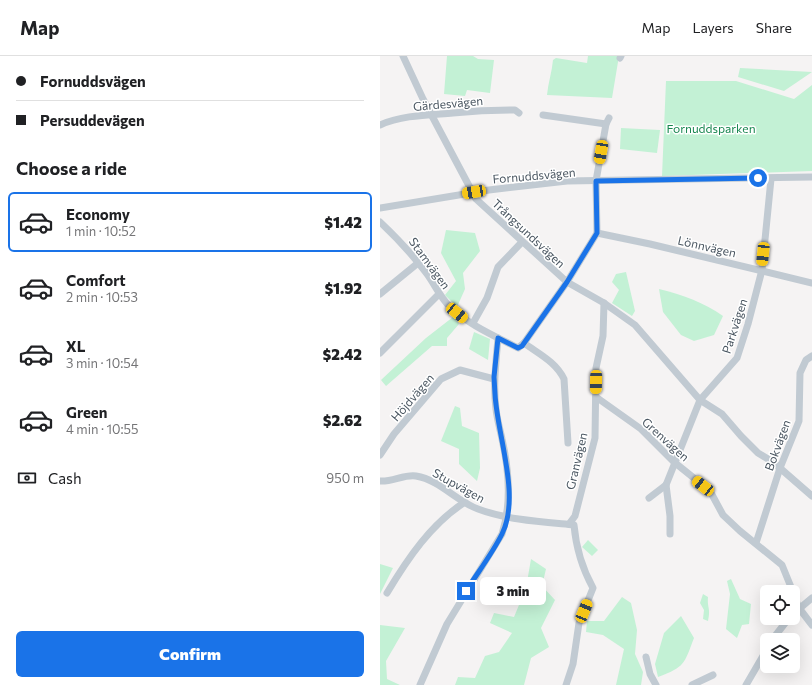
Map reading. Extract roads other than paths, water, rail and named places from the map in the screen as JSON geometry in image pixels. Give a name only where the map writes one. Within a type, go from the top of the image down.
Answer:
[{"type":"street","name":"Trångsundsvägen","points":[[403,56],[430,114],[476,198],[567,282],[604,303],[635,325],[700,400],[722,414],[758,453],[780,468],[812,496]]},
{"type":"street","name":"Gärdesvägen","points":[[380,125],[390,120],[430,114],[482,110],[515,110],[519,113]]},
{"type":"street","points":[[543,115],[608,121],[596,181],[597,233],[567,282],[524,343],[552,363],[560,371],[564,379],[568,443]]},
{"type":"street","name":"Fornuddsvägen","points":[[380,208],[474,192],[567,181],[812,177]]},
{"type":"street","name":"Parkvägen","points":[[670,534],[670,516],[666,485],[674,462],[700,400],[737,358],[748,324],[762,270],[771,178]]},
{"type":"street","name":"Stamvägen","points":[[380,222],[405,245],[428,275],[439,294],[450,307],[473,323],[518,348],[524,343]]},
{"type":"street","name":"Lönnvägen","points":[[597,233],[762,270],[812,283]]},
{"type":"street","points":[[473,323],[487,298],[498,267],[522,242]]},
{"type":"street","points":[[380,294],[418,263]]},
{"type":"street","points":[[380,353],[439,294]]},
{"type":"street","name":"Granvägen","points":[[571,525],[575,516],[594,438],[596,368],[603,336],[604,303]]},
{"type":"street","points":[[420,685],[447,624],[502,534],[508,517],[509,496],[503,441],[496,410],[494,379],[498,338]]},
{"type":"street","name":"Bokvägen","points":[[756,543],[780,468],[799,421],[800,373],[806,360],[812,356]]},
{"type":"street","name":"Höjdvägen","points":[[380,455],[394,434],[441,379],[460,370],[494,379]]},
{"type":"street","name":"Grenvägen","points":[[596,397],[640,429],[674,462],[710,491],[724,515],[782,565],[790,585]]},
{"type":"street","name":"Stupvägen","points":[[380,481],[387,482],[415,476],[430,480],[477,509],[508,517],[571,525]]},
{"type":"street","points":[[649,498],[666,485]]},
{"type":"street","points":[[387,593],[401,570],[431,530],[465,502]]},
{"type":"street","points":[[566,685],[574,664],[579,622],[593,588],[584,572],[571,525]]},
{"type":"street","points":[[800,607],[812,598]]},
{"type":"street","name":"Grenvägen","points":[[800,609],[812,625]]},
{"type":"street","points":[[777,633],[784,625]]},
{"type":"street","points":[[646,657],[650,674],[656,685]]},
{"type":"street","points":[[746,685],[760,660]]},
{"type":"street","points":[[692,685],[713,675]]},
{"type":"park label","name":"Fornuddsparken","points":[[711,128]]}]
